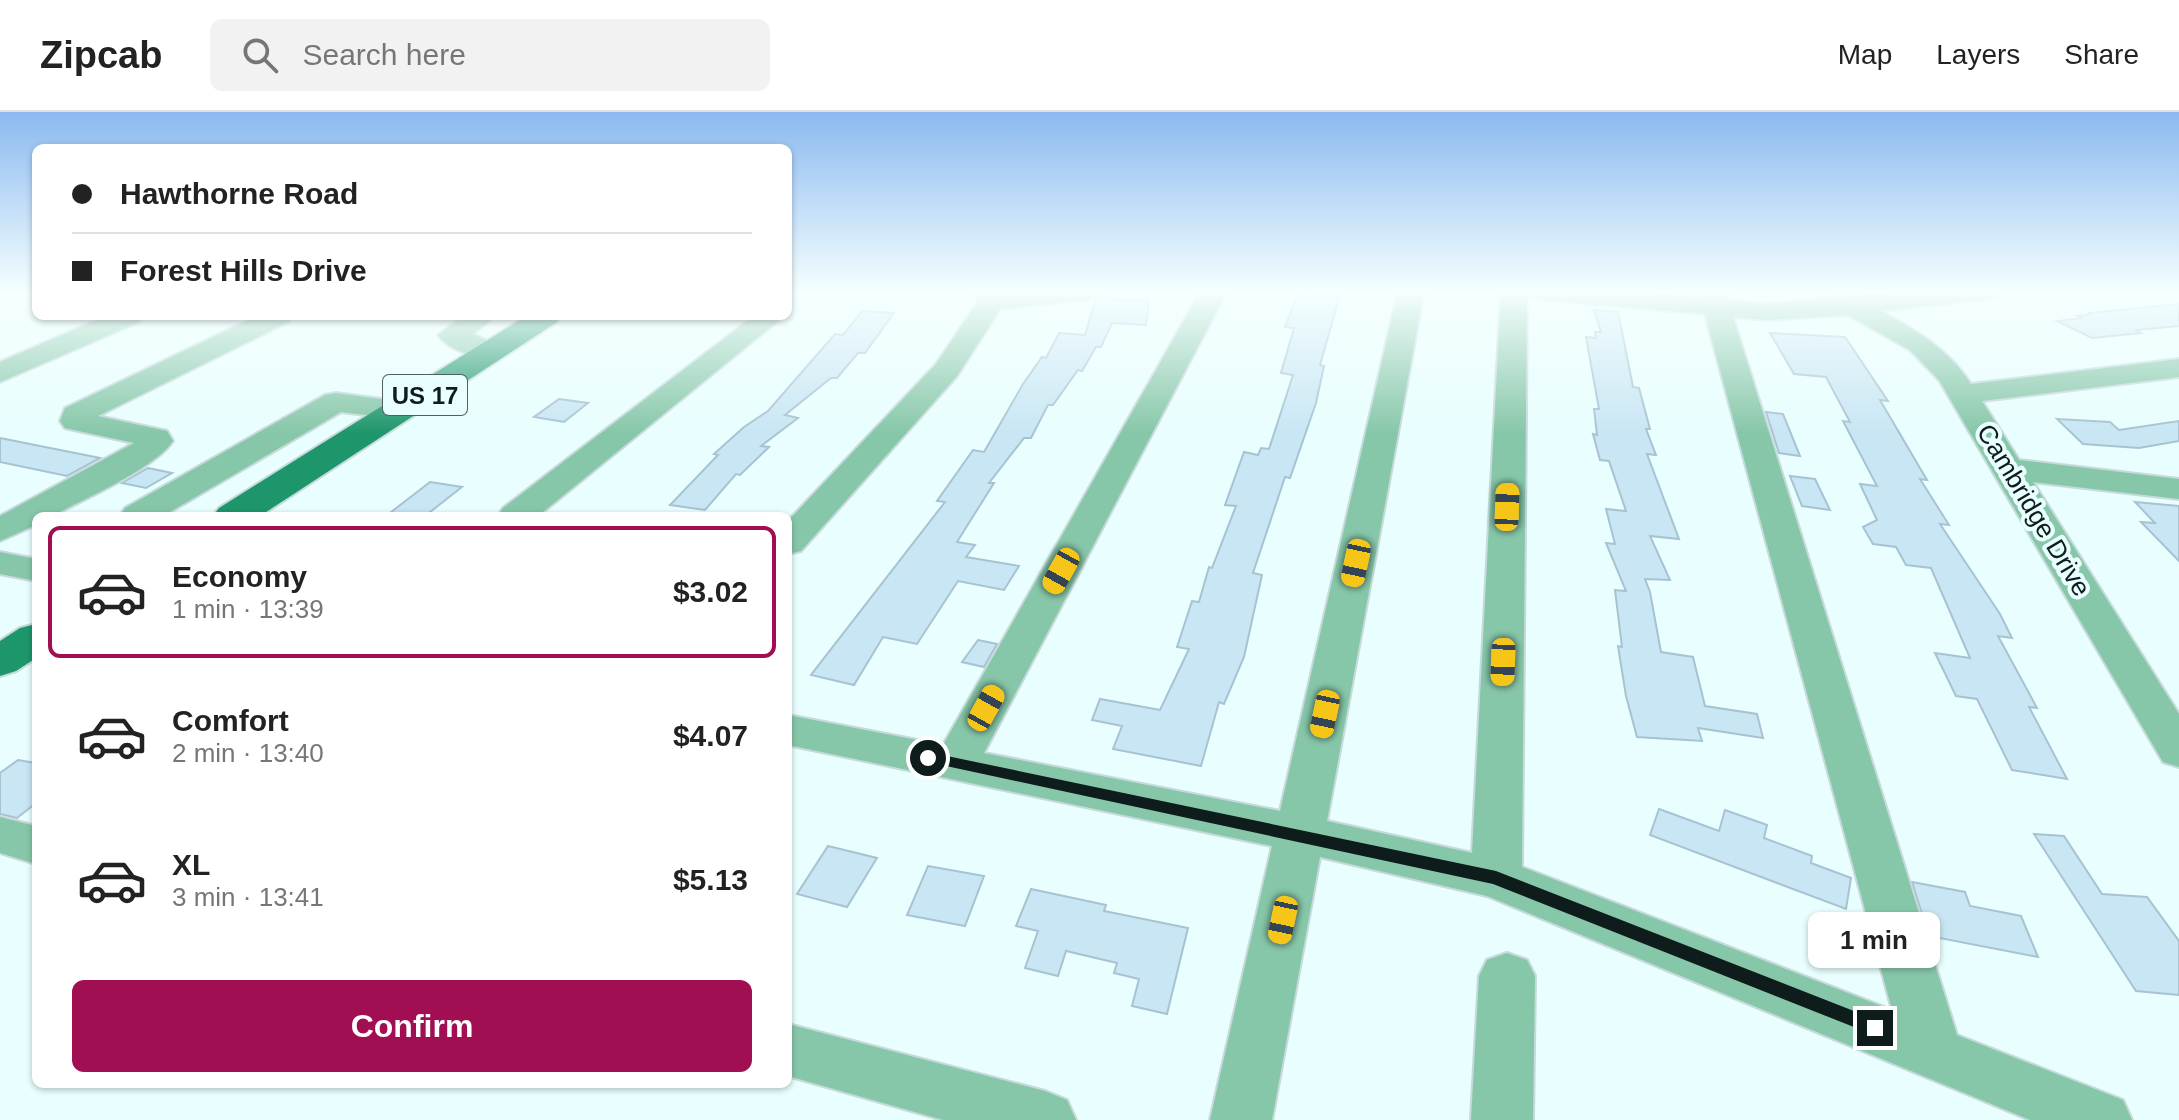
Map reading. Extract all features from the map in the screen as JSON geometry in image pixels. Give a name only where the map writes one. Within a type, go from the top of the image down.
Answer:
[{"type":"main road","name":"US 17","points":[[239,512],[511,338]]},
{"type":"street","points":[[0,373],[79,338]]},
{"type":"street","points":[[33,512],[139,455],[157,441],[156,438],[76,421],[76,415],[233,338]]},
{"type":"street","points":[[459,338],[489,352]]},
{"type":"street","points":[[521,512],[740,338]]},
{"type":"street","points":[[792,539],[947,370],[965,338]]},
{"type":"street","points":[[956,763],[1188,338]]},
{"type":"street","points":[[1241,1120],[1401,338]]},
{"type":"street","points":[[1496,878],[1513,338]]},
{"type":"street","points":[[1725,338],[1932,1050]]},
{"type":"street","name":"Cambridge Drive","points":[[1909,338],[1928,349],[1963,393],[2179,751]]},
{"type":"street","points":[[1963,393],[1993,392],[2179,368]]},
{"type":"street","points":[[145,512],[336,402],[401,410]]},
{"type":"street","points":[[2008,469],[2179,489]]},
{"type":"street","points":[[0,530],[32,513]]},
{"type":"street","points":[[0,563],[32,569]]},
{"type":"street","points":[[792,731],[1301,834],[1496,878],[2101,1120]]},
{"type":"street","points":[[0,835],[32,844]]},
{"type":"street","points":[[1502,1120],[1507,976]]},
{"type":"street","points":[[792,1051],[1045,1120]]},
{"type":"building","points":[[831,338],[876,338],[865,353],[858,353],[837,378],[831,378],[785,415],[798,418],[761,446],[769,447],[740,475],[736,474],[705,510],[670,505],[718,455],[714,454],[744,427],[768,411]]},
{"type":"building","points":[[1056,338],[1105,338],[1082,371],[1078,370],[1053,405],[1048,405],[1031,438],[1024,438],[989,483],[994,483],[957,542],[975,545],[966,557],[1019,566],[1004,590],[958,581],[917,644],[883,637],[854,685],[811,675],[945,502],[937,501],[973,450],[984,452],[1023,384],[1042,357],[1046,358]]},
{"type":"building","points":[[1291,338],[1328,338],[1320,365],[1324,366],[1316,403],[1290,478],[1285,477],[1253,573],[1262,575],[1244,657],[1224,704],[1219,702],[1201,766],[1113,749],[1122,726],[1092,720],[1100,699],[1160,710],[1189,649],[1177,647],[1192,601],[1199,602],[1209,567],[1212,568],[1236,506],[1225,505],[1244,452],[1258,455],[1261,448],[1269,449],[1293,375],[1281,373]]},
{"type":"building","points":[[1586,338],[1623,338],[1633,387],[1639,388],[1650,429],[1646,429],[1656,455],[1647,454],[1679,539],[1650,536],[1670,580],[1645,579],[1661,652],[1693,657],[1705,706],[1757,714],[1763,738],[1698,728],[1702,741],[1637,737],[1618,646],[1622,647],[1615,590],[1626,591],[1606,543],[1615,544],[1606,509],[1626,511],[1609,461],[1600,460],[1593,434],[1597,435],[1594,409],[1599,409]]},
{"type":"building","points":[[1773,338],[1846,338],[1888,401],[1880,400],[1927,480],[1920,479],[1949,525],[1940,524],[2000,614],[2012,638],[1998,636],[2037,708],[2029,707],[2067,779],[2012,770],[1977,699],[1956,696],[1935,653],[1970,658],[1931,568],[1906,565],[1896,547],[1873,544],[1863,527],[1877,520],[1860,484],[1877,486],[1843,421],[1850,422],[1826,377],[1794,374]]},
{"type":"building","points":[[559,399],[588,403],[564,422],[534,417]]},
{"type":"building","points":[[1766,412],[1783,414],[1800,456],[1779,453]]},
{"type":"building","points":[[2057,419],[2110,422],[2119,430],[2179,421],[2179,441],[2139,448],[2083,444]]},
{"type":"building","points":[[0,438],[100,458],[67,476],[0,462]]},
{"type":"building","points":[[148,468],[172,473],[146,488],[122,483]]},
{"type":"building","points":[[1790,476],[1815,479],[1830,510],[1802,506]]},
{"type":"building","points":[[430,482],[462,487],[430,512],[391,512]]},
{"type":"building","points":[[2135,502],[2179,506],[2179,561],[2141,522],[2155,523]]},
{"type":"building","points":[[978,640],[997,644],[984,667],[962,662]]},
{"type":"building","points":[[18,760],[32,762],[32,806],[17,818],[0,814],[0,773]]},
{"type":"building","points":[[1659,809],[1719,831],[1725,810],[1767,825],[1764,838],[1812,856],[1811,863],[1851,878],[1846,909],[1650,835]]},
{"type":"building","points":[[2034,834],[2064,836],[2102,894],[2147,897],[2179,941],[2179,995],[2136,991]]},
{"type":"building","points":[[828,846],[877,858],[847,907],[797,894]]},
{"type":"building","points":[[928,866],[984,876],[965,926],[907,915]]},
{"type":"building","points":[[1912,882],[1965,892],[1970,906],[2021,916],[2038,957],[1929,936]]},
{"type":"building","points":[[1031,889],[1106,905],[1104,911],[1188,928],[1167,1014],[1132,1006],[1139,979],[1114,973],[1117,963],[1066,951],[1058,976],[1025,968],[1038,931],[1016,926]]},
{"type":"route","points":[[928,758],[1301,834],[1496,878],[1875,1028]]}]
